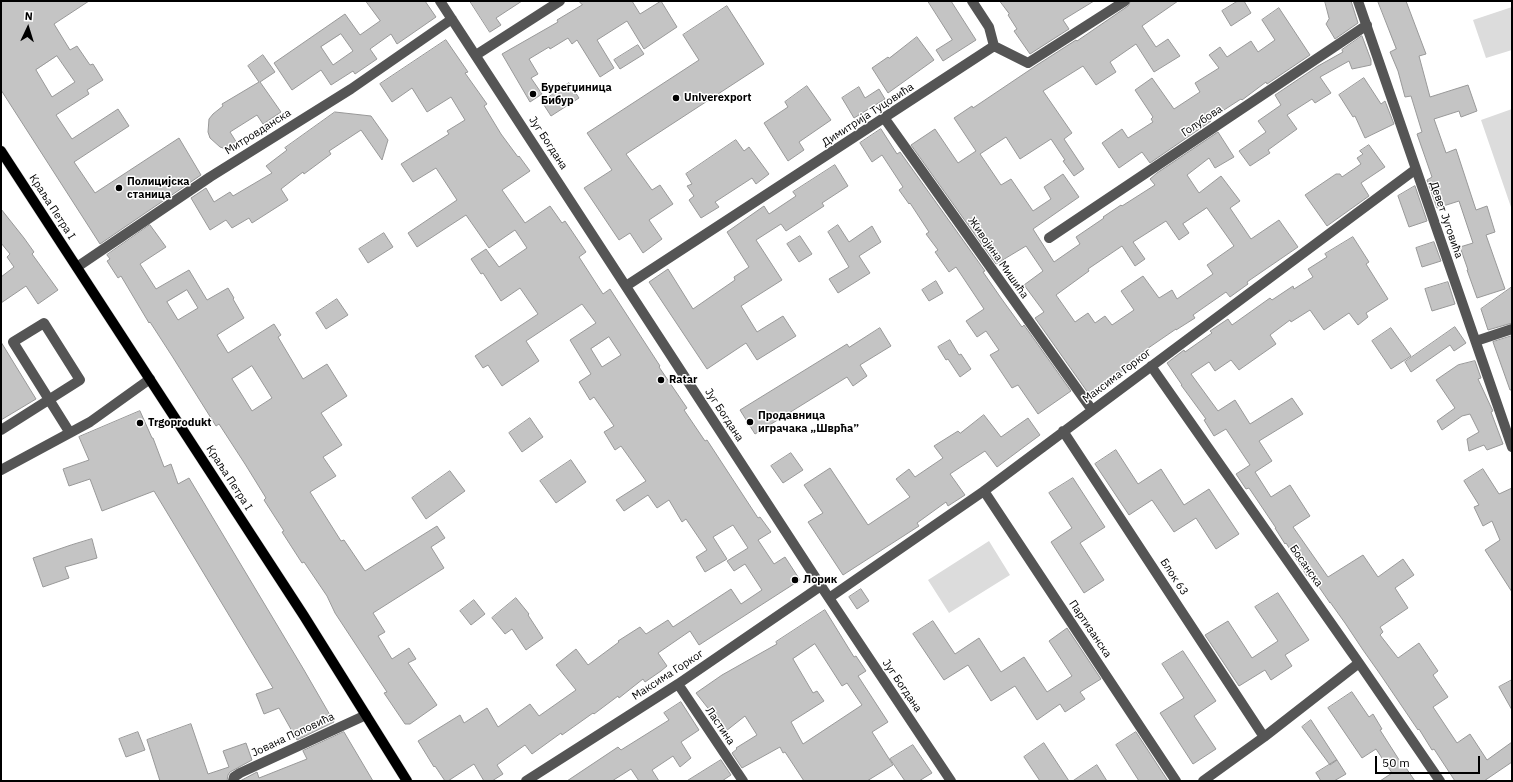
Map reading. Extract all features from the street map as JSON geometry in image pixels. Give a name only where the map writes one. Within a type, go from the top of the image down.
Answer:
[{"type":"main road","name":"Краља Петра I","points":[[1,151],[304,616],[407,781]]},
{"type":"street","name":"Југ Богдана","points":[[440,1],[821,586],[951,781]]},
{"type":"street","points":[[476,55],[560,1]]},
{"type":"street","points":[[972,1],[989,27],[994,46],[1028,63],[1125,1]]},
{"type":"street","name":"Девет Југовића","points":[[1358,1],[1368,25],[1512,447]]},
{"type":"street","name":"Митровданска","points":[[77,267],[210,177],[351,89],[452,19]]},
{"type":"street","name":"Голубова","points":[[1049,238],[1368,25]]},
{"type":"street","name":"Димитрија Туцовића","points":[[626,286],[885,119],[994,46]]},
{"type":"street","name":"Живојина Мишића","points":[[885,119],[1092,410]]},
{"type":"street","name":"Максима Горког","points":[[829,598],[984,491],[1416,169]]},
{"type":"street","points":[[1,430],[50,400],[80,380],[44,323],[14,342],[50,400],[70,433]]},
{"type":"street","points":[[1476,341],[1512,329]]},
{"type":"street","name":"Босанска","points":[[1151,366],[1440,781]]},
{"type":"street","points":[[1,470],[90,422],[150,380]]},
{"type":"street","name":"Блок 63","points":[[1063,431],[1264,737]]},
{"type":"street","name":"Партизанска","points":[[984,491],[1176,781]]},
{"type":"street","name":"Максима Горког","points":[[526,781],[678,684],[821,586]]},
{"type":"street","points":[[1203,781],[1264,737],[1359,663]]},
{"type":"street","name":"Ластина","points":[[678,684],[743,781]]},
{"type":"street","name":"Јована Поповића","points":[[233,781],[234,777],[240,773],[366,715]]},
{"type":"shaded area","points":[[1512,7],[1512,50],[1486,58],[1473,20]]},
{"type":"shaded area","points":[[1512,109],[1512,210],[1481,120]]},
{"type":"shaded area","points":[[989,541],[1010,575],[949,613],[928,580]]},
{"type":"building","points":[[1,1],[89,1],[54,24],[70,50],[77,46],[90,65],[93,64],[103,80],[87,90],[89,94],[56,115],[72,139],[118,109],[129,126],[74,162],[95,193],[179,138],[201,175],[100,244],[1,90]],"holes":[[[57,56],[75,82],[52,97],[36,70]]]},
{"type":"building","points":[[366,1],[425,1],[436,17],[397,44],[391,34],[370,49],[377,59],[355,74],[353,71],[331,85],[321,70],[292,90],[274,63],[345,14],[360,35],[380,21]],"holes":[[[341,34],[353,51],[333,65],[321,47]]]},
{"type":"building","points":[[470,1],[522,1],[496,18],[501,25],[490,32]]},
{"type":"building","points":[[579,1],[632,1],[640,14],[661,1],[677,27],[644,49],[627,21],[597,40],[614,68],[600,77],[577,40],[572,44],[568,38],[550,49],[549,47],[529,59],[538,74],[531,78],[542,94],[530,102],[502,54],[558,22],[557,20],[582,5]]},
{"type":"building","points":[[928,1],[951,1],[976,40],[943,61],[936,50],[952,40]]},
{"type":"building","points":[[1000,1],[1094,1],[1063,20],[1069,29],[1030,54],[1014,31],[1017,29]]},
{"type":"building","points":[[1131,1],[1178,1],[1142,26],[1156,47],[1168,39],[1180,56],[1154,72],[1136,44],[1110,62],[1116,72],[1096,85],[1083,66],[1043,91],[1072,133],[1064,139],[1084,169],[1074,176],[1063,161],[1065,160],[1051,139],[1020,159],[1006,137],[980,154],[1001,185],[1011,179],[1033,211],[1051,199],[1044,187],[1063,174],[1079,197],[1033,229],[1054,262],[1080,244],[1076,237],[1121,205],[1122,206],[1155,185],[1150,179],[1157,173],[1218,132],[1234,157],[1215,168],[1209,158],[1187,175],[1199,193],[1221,176],[1240,201],[1230,208],[1251,239],[1279,220],[1298,247],[1247,282],[1248,284],[1230,297],[1226,292],[1193,315],[1195,318],[1141,353],[1143,357],[1102,385],[1105,388],[1091,397],[1035,318],[1044,312],[1024,285],[1043,271],[1026,246],[996,264],[911,145],[935,129],[958,163],[976,151],[954,118],[972,106],[973,108],[1037,65],[1076,40],[1077,41],[1128,6]],"holes":[[[1207,208],[1234,246],[1207,265],[1213,274],[1177,299],[1172,290],[1159,298],[1143,276],[1121,291],[1134,310],[1112,325],[1105,316],[1095,323],[1088,313],[1075,322],[1056,295],[1089,271],[1088,269],[1122,246],[1135,266],[1145,259],[1133,242],[1166,221],[1179,240],[1189,233],[1183,224]]]},
{"type":"building","points":[[1238,1],[1244,1],[1251,13],[1231,26],[1222,11]]},
{"type":"building","points":[[1325,1],[1351,1],[1358,23],[1335,39],[1326,24],[1329,19]]},
{"type":"building","points":[[1378,1],[1406,1],[1426,54],[1419,56],[1430,97],[1468,85],[1477,111],[1461,117],[1459,111],[1434,119],[1446,153],[1456,149],[1476,210],[1487,206],[1495,232],[1486,235],[1505,289],[1477,298],[1460,247],[1473,243],[1459,201],[1437,208],[1427,180],[1432,177],[1417,134],[1422,132],[1411,96],[1405,97],[1398,71],[1390,52],[1396,49]]},
{"type":"building","name":"Univerexport","points":[[727,6],[764,64],[626,154],[652,190],[660,185],[673,204],[649,220],[662,239],[643,253],[630,233],[619,240],[584,188],[612,170],[587,133],[699,60],[683,35]]},
{"type":"building","points":[[1279,8],[1310,55],[1267,84],[1266,82],[1242,100],[1241,99],[1210,119],[1211,121],[1150,163],[1142,152],[1119,168],[1102,143],[1122,129],[1128,138],[1153,122],[1151,119],[1153,117],[1135,90],[1152,78],[1174,109],[1200,92],[1195,83],[1219,68],[1209,55],[1220,47],[1227,57],[1251,41],[1258,52],[1275,40],[1262,20]]},
{"type":"building","points":[[1362,36],[1371,60],[1371,65],[1352,69],[1349,61],[1320,77],[1331,93],[1315,103],[1312,99],[1287,115],[1297,129],[1268,150],[1270,153],[1250,166],[1239,151],[1266,132],[1258,121],[1281,105],[1275,95],[1318,66],[1343,52],[1342,50]]},
{"type":"building","points":[[917,37],[934,60],[888,93],[872,68],[888,57],[889,58]]},
{"type":"building","points":[[446,40],[468,72],[465,73],[487,104],[484,106],[501,134],[530,171],[502,190],[525,223],[550,206],[562,223],[565,221],[586,252],[579,257],[603,294],[610,289],[660,366],[659,367],[687,408],[684,410],[705,441],[707,440],[758,518],[760,517],[771,532],[758,540],[774,564],[785,557],[800,580],[699,645],[690,631],[658,653],[667,666],[661,671],[645,682],[643,679],[619,698],[618,696],[594,714],[593,713],[562,735],[561,733],[532,754],[525,745],[497,765],[503,774],[492,781],[484,781],[474,764],[448,781],[445,781],[435,766],[434,767],[418,741],[460,715],[464,723],[487,708],[498,727],[530,704],[539,716],[576,690],[556,665],[576,649],[588,665],[619,642],[618,641],[640,627],[646,634],[668,620],[673,627],[731,589],[741,604],[762,590],[745,564],[734,571],[727,561],[748,548],[733,525],[713,537],[727,559],[705,572],[696,557],[707,550],[686,519],[682,522],[669,500],[657,508],[648,495],[624,511],[616,500],[646,481],[621,446],[615,450],[604,432],[614,426],[594,397],[590,400],[579,382],[591,374],[570,340],[596,323],[582,304],[526,341],[539,361],[502,386],[488,365],[483,368],[475,356],[538,314],[520,288],[501,301],[483,273],[481,274],[471,259],[486,249],[499,267],[527,248],[515,230],[489,248],[466,215],[417,247],[408,233],[457,200],[436,168],[413,182],[401,164],[449,134],[447,131],[465,120],[451,97],[427,112],[412,88],[392,102],[380,84]],"holes":[[[609,337],[621,355],[602,367],[591,349]]]},
{"type":"building","points":[[638,45],[644,54],[620,69],[614,60]]},
{"type":"building","points":[[263,55],[275,72],[260,82],[281,112],[263,124],[257,115],[230,132],[240,148],[226,149],[220,147],[210,138],[208,132],[209,119],[223,106],[222,104],[259,82],[248,66]]},
{"type":"building","points":[[1364,78],[1381,104],[1385,101],[1394,124],[1365,138],[1355,116],[1353,117],[1339,95]]},
{"type":"building","points":[[569,83],[579,98],[551,116],[542,102]]},
{"type":"building","points":[[807,86],[831,120],[799,142],[804,150],[788,161],[764,123],[788,107],[785,102]]},
{"type":"building","points":[[859,87],[865,98],[879,89],[885,99],[854,118],[842,98]]},
{"type":"building","points":[[335,112],[371,116],[388,140],[382,160],[361,130],[329,151],[331,154],[304,174],[303,172],[281,189],[288,200],[252,223],[249,218],[232,228],[226,220],[210,230],[191,198],[206,188],[214,202],[230,192],[233,196],[272,173],[266,166],[287,150],[285,148]]},
{"type":"building","points":[[881,129],[897,154],[900,152],[985,271],[983,272],[1022,327],[1024,325],[1071,391],[1038,414],[1018,385],[1012,388],[990,355],[999,350],[986,331],[977,337],[966,321],[984,309],[956,267],[949,272],[935,252],[938,250],[926,234],[929,232],[910,203],[909,204],[899,190],[903,187],[882,155],[872,162],[860,143]]},
{"type":"building","points":[[736,140],[744,151],[749,147],[769,174],[756,184],[752,178],[715,202],[719,207],[701,218],[689,200],[694,196],[687,186],[692,184],[686,174]]},
{"type":"building","points":[[1369,145],[1385,167],[1361,183],[1369,196],[1327,226],[1305,195],[1336,174],[1340,174],[1342,177],[1361,164],[1357,158],[1363,154],[1360,151]]},
{"type":"building","points":[[835,165],[848,186],[822,203],[824,206],[786,231],[781,224],[756,240],[782,280],[741,306],[757,332],[783,316],[796,336],[757,360],[746,343],[707,369],[649,282],[668,269],[693,309],[735,280],[734,277],[749,267],[727,232],[764,206],[769,214],[796,196],[793,192]]},
{"type":"building","points":[[1415,186],[1427,221],[1409,227],[1398,196]]},
{"type":"building","points":[[1,209],[34,252],[32,254],[58,290],[38,304],[26,286],[1,303],[1,277],[14,267],[7,257],[10,254],[1,243]]},
{"type":"building","points":[[150,225],[166,247],[140,264],[156,289],[189,270],[207,300],[228,288],[244,318],[217,335],[228,353],[274,324],[281,335],[278,337],[303,379],[327,364],[347,396],[321,413],[342,445],[323,457],[336,476],[310,492],[341,541],[344,540],[365,571],[437,526],[445,538],[431,547],[444,568],[373,613],[385,632],[378,636],[392,659],[409,648],[416,659],[408,663],[437,705],[410,724],[405,724],[384,693],[387,692],[335,613],[327,596],[304,562],[302,563],[282,532],[284,531],[264,500],[266,498],[245,464],[219,424],[216,426],[150,322],[149,323],[121,276],[118,278],[107,261],[110,259],[107,255]],"holes":[[[187,290],[198,308],[178,320],[167,302]],[[252,366],[272,398],[252,411],[232,379]]]},
{"type":"building","points":[[838,225],[849,242],[872,226],[881,242],[859,256],[870,273],[838,293],[829,279],[849,267],[828,232]]},
{"type":"building","points":[[384,233],[393,247],[368,263],[359,249]]},
{"type":"building","points":[[800,236],[812,254],[799,262],[787,244]]},
{"type":"building","points":[[1353,237],[1369,262],[1366,264],[1388,299],[1366,313],[1368,317],[1358,325],[1349,313],[1324,330],[1310,310],[1291,322],[1290,320],[1270,335],[1276,344],[1239,370],[1231,360],[1215,371],[1209,362],[1191,374],[1218,411],[1235,400],[1250,424],[1292,398],[1303,414],[1259,441],[1272,461],[1255,472],[1271,497],[1290,485],[1310,516],[1293,527],[1328,577],[1363,555],[1378,577],[1403,559],[1414,575],[1395,588],[1408,608],[1380,627],[1383,632],[1380,635],[1398,658],[1419,643],[1438,671],[1433,675],[1448,697],[1433,707],[1457,743],[1470,734],[1487,760],[1512,742],[1512,762],[1484,781],[1455,781],[1310,574],[1307,576],[1249,488],[1246,489],[1236,474],[1250,465],[1226,429],[1214,436],[1204,420],[1206,419],[1167,363],[1184,350],[1185,352],[1212,333],[1210,331],[1228,319],[1232,325],[1270,298],[1272,300],[1293,286],[1294,289],[1313,277],[1308,269],[1327,257],[1325,254]]},
{"type":"building","points":[[1434,242],[1441,261],[1422,267],[1416,248]]},
{"type":"building","points":[[936,281],[943,293],[929,301],[922,290]]},
{"type":"building","points":[[1448,282],[1455,304],[1432,311],[1425,289]]},
{"type":"building","points":[[1512,287],[1512,323],[1488,330],[1481,309]]},
{"type":"building","points":[[337,299],[348,315],[326,329],[316,313]]},
{"type":"building","points":[[1455,327],[1466,343],[1454,351],[1450,345],[1411,372],[1405,362]]},
{"type":"building","points":[[880,328],[891,346],[860,365],[867,376],[853,386],[847,377],[755,434],[740,410],[847,344],[849,347]]},
{"type":"building","points":[[1391,328],[1411,356],[1391,369],[1372,341]]},
{"type":"building","points":[[1512,336],[1512,390],[1510,390],[1493,342]]},
{"type":"building","points":[[950,340],[959,355],[961,354],[971,369],[960,377],[948,359],[946,360],[938,347]]},
{"type":"building","points":[[1,342],[36,399],[1,420]]},
{"type":"building","points":[[1475,361],[1481,378],[1478,379],[1493,411],[1491,412],[1503,444],[1487,450],[1484,445],[1469,451],[1467,439],[1479,432],[1470,414],[1462,416],[1442,430],[1437,421],[1455,408],[1436,380],[1458,365]]},
{"type":"building","points":[[140,411],[153,438],[164,467],[171,464],[178,484],[189,478],[334,722],[297,740],[279,708],[264,714],[256,694],[273,688],[154,491],[102,511],[90,479],[69,486],[63,469],[89,460],[79,437]]},
{"type":"building","points":[[984,415],[1001,437],[1028,418],[1040,435],[997,467],[985,451],[950,474],[965,495],[948,506],[946,502],[917,523],[919,526],[843,575],[808,522],[823,513],[804,485],[830,468],[868,525],[910,497],[896,479],[909,469],[915,477],[943,458],[934,446],[958,431],[960,433]]},
{"type":"building","points":[[530,418],[543,437],[522,452],[509,433]]},
{"type":"building","points":[[1116,450],[1138,484],[1161,469],[1184,505],[1209,489],[1239,534],[1216,549],[1196,518],[1174,532],[1152,500],[1129,515],[1095,464]]},
{"type":"building","points":[[791,453],[803,470],[783,483],[771,466]]},
{"type":"building","points":[[571,460],[586,482],[556,503],[540,481]]},
{"type":"building","points":[[1483,469],[1499,494],[1512,488],[1512,592],[1485,550],[1500,540],[1492,521],[1483,526],[1474,507],[1479,505],[1464,481]]},
{"type":"building","points":[[450,471],[465,491],[426,519],[412,498]]},
{"type":"building","points":[[1073,478],[1105,527],[1080,543],[1104,580],[1084,593],[1051,542],[1072,528],[1049,493]]},
{"type":"building","points":[[92,539],[97,558],[65,567],[69,578],[43,587],[33,558]]},
{"type":"building","points":[[861,589],[869,601],[857,609],[849,597]]},
{"type":"building","points":[[1278,593],[1309,640],[1285,655],[1292,666],[1271,680],[1265,670],[1239,686],[1205,635],[1228,621],[1252,658],[1278,641],[1255,607]]},
{"type":"building","points":[[516,598],[529,614],[528,615],[543,638],[526,650],[512,629],[505,634],[492,618]]},
{"type":"building","points":[[474,600],[485,614],[471,625],[460,611]]},
{"type":"building","points":[[825,610],[854,657],[856,656],[866,671],[858,676],[888,722],[872,732],[893,765],[867,781],[804,781],[785,752],[783,753],[780,747],[742,768],[732,753],[737,749],[736,748],[757,735],[745,716],[726,731],[696,693],[722,675],[777,644],[776,642]],"holes":[[[815,644],[842,686],[847,683],[862,705],[803,744],[791,722],[824,701],[817,691],[813,693],[793,659]]]},
{"type":"building","points":[[933,621],[955,654],[979,638],[1001,672],[1024,657],[1047,692],[1072,676],[1049,641],[1067,628],[1101,679],[1080,692],[1085,699],[1065,712],[1060,704],[1037,720],[1015,686],[991,701],[968,665],[944,680],[913,634]]},
{"type":"building","points":[[1183,651],[1216,701],[1194,716],[1216,749],[1193,764],[1160,713],[1184,698],[1162,664]]},
{"type":"building","points":[[1512,680],[1512,710],[1499,687]]},
{"type":"building","points":[[1352,692],[1369,717],[1373,714],[1382,729],[1380,730],[1403,766],[1404,765],[1415,781],[1380,781],[1392,773],[1376,749],[1362,758],[1328,708]]},
{"type":"building","points":[[681,702],[699,730],[681,742],[691,758],[680,767],[673,756],[652,770],[659,781],[639,781],[631,769],[612,781],[567,781],[618,747],[621,750],[669,720],[664,713]]},
{"type":"building","points":[[1311,720],[1337,760],[1330,765],[1302,727]]},
{"type":"building","points":[[191,724],[208,774],[229,767],[223,751],[246,743],[252,760],[230,772],[227,781],[160,781],[147,740]]},
{"type":"building","points":[[138,732],[145,750],[126,757],[119,739]]},
{"type":"building","points":[[344,732],[373,781],[240,781],[257,772],[259,778],[307,759],[303,751]]},
{"type":"building","points":[[1136,732],[1168,781],[1139,781],[1116,745]]},
{"type":"building","points":[[1044,743],[1069,781],[1040,781],[1024,757]]},
{"type":"building","points":[[913,745],[932,773],[919,781],[905,781],[890,759]]},
{"type":"building","points":[[721,760],[731,775],[722,781],[687,781]]},
{"type":"building","points":[[1337,760],[1346,774],[1334,781],[1321,781],[1316,773]]},
{"type":"building","points":[[1097,765],[1107,781],[1073,781]]},
{"type":"place","name":"Бурегџиница Бибур","points":[[533,94]]},
{"type":"place","name":"Univerexport","points":[[676,98]]},
{"type":"place","name":"Полицијска станица","points":[[119,188]]},
{"type":"place","name":"Ratar","points":[[661,380]]},
{"type":"place","name":"Продавница играчака „Шврћа”","points":[[750,422]]},
{"type":"place","name":"Trgoprodukt","points":[[140,423]]},
{"type":"place","name":"Лорик","points":[[795,580]]}]
